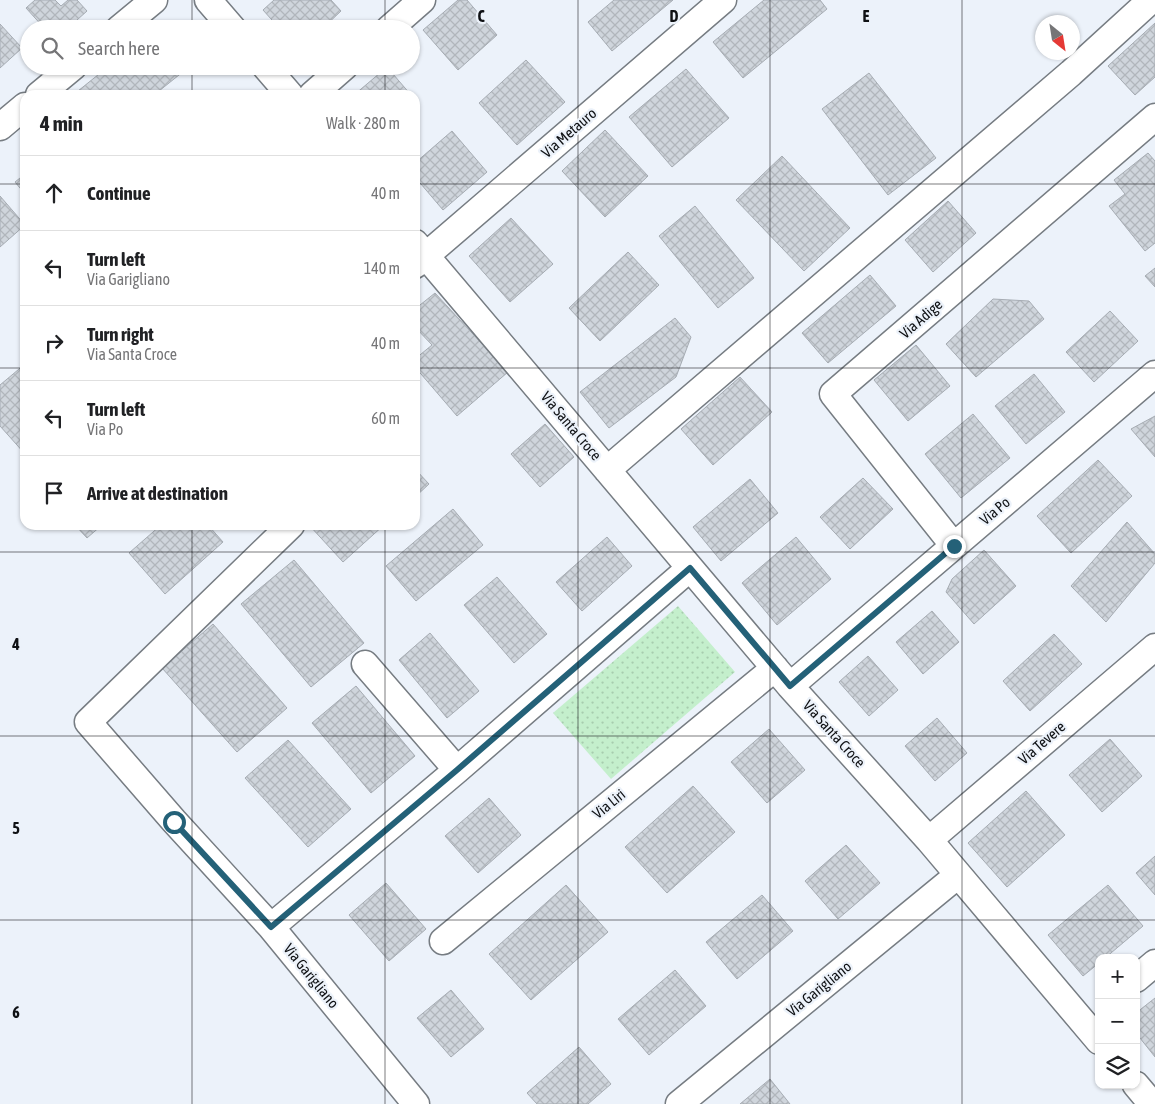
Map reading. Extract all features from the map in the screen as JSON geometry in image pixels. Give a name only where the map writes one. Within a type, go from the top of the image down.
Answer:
[{"type":"street","points":[[130,20],[154,0]]},
{"type":"street","points":[[208,0],[225,20]]},
{"type":"street","points":[[399,20],[422,0]]},
{"type":"street","name":"Via Metauro","points":[[420,254],[723,0]]},
{"type":"street","points":[[607,470],[1071,74],[1151,0]]},
{"type":"street","points":[[44,90],[63,75]]},
{"type":"street","points":[[273,75],[286,90]]},
{"type":"street","points":[[318,90],[335,75]]},
{"type":"street","points":[[0,127],[20,110]]},
{"type":"street","name":"Via Adige","points":[[954,546],[833,394],[1155,118]]},
{"type":"street","name":"Via Santa Croce","points":[[420,256],[607,470],[782,677],[1093,1024]]},
{"type":"street","name":"Via Po","points":[[782,677],[954,546],[1155,374]]},
{"type":"street","name":"Via Garigliano","points":[[286,530],[88,722],[174,822],[271,927],[416,1104]]},
{"type":"street","points":[[271,927],[457,770],[690,568]]},
{"type":"street","name":"Via Tevere","points":[[928,840],[1155,647]]},
{"type":"street","points":[[365,664],[457,770]]},
{"type":"street","name":"Via Liri","points":[[442,940],[782,677]]},
{"type":"street","name":"Via Garigliano","points":[[679,1104],[958,875]]},
{"type":"street","points":[[1140,976],[1155,963]]},
{"type":"street","points":[[1139,1089],[1152,1104]]},
{"type":"green space","points":[[678,606],[735,672],[611,779],[553,713]]},
{"type":"building","points":[[35,0],[55,0],[61,6],[68,0],[77,0],[87,11],[77,20],[37,20],[26,8]]},
{"type":"building","points":[[274,0],[331,0],[341,11],[332,20],[272,20],[263,10]]},
{"type":"building","points":[[458,0],[467,0],[497,35],[458,70],[423,30]]},
{"type":"building","points":[[614,0],[673,0],[612,51],[588,22]]},
{"type":"building","points":[[764,0],[820,0],[827,9],[743,78],[713,42]]},
{"type":"building","points":[[1155,23],[1155,77],[1135,95],[1108,66]]},
{"type":"building","points":[[0,24],[20,46],[20,50],[0,68]]},
{"type":"building","points":[[526,60],[565,102],[517,145],[479,103]]},
{"type":"building","points":[[686,69],[729,118],[672,167],[629,117]]},
{"type":"building","points":[[869,73],[936,158],[888,195],[822,109]]},
{"type":"building","points":[[98,75],[179,75],[160,90],[79,90]]},
{"type":"building","points":[[378,75],[394,75],[407,90],[360,90]]},
{"type":"building","points":[[605,130],[648,176],[605,217],[562,171]]},
{"type":"building","points":[[452,131],[487,172],[443,210],[420,183],[420,159]]},
{"type":"building","points":[[1148,153],[1155,161],[1155,243],[1145,251],[1109,206],[1125,194],[1114,180]]},
{"type":"building","points":[[782,156],[850,228],[804,271],[736,200]]},
{"type":"building","points":[[20,178],[20,188],[15,182]]},
{"type":"building","points":[[0,196],[20,219],[20,229],[0,247]]},
{"type":"building","points":[[948,201],[976,233],[933,272],[905,240]]},
{"type":"building","points":[[695,206],[754,278],[718,308],[659,236]]},
{"type":"building","points":[[511,218],[553,264],[510,302],[469,256]]},
{"type":"building","points":[[628,252],[659,285],[600,341],[569,308]]},
{"type":"building","points":[[1155,268],[1155,287],[1145,276]]},
{"type":"building","points":[[870,275],[896,306],[828,363],[802,333]]},
{"type":"building","points":[[435,293],[508,372],[457,416],[420,373],[420,355],[432,345],[420,332],[420,305]]},
{"type":"building","points":[[993,299],[1029,301],[1044,319],[976,377],[946,344]]},
{"type":"building","points":[[1110,311],[1138,341],[1094,382],[1066,352]]},
{"type":"building","points":[[675,318],[691,337],[676,377],[609,428],[580,392]]},
{"type":"building","points":[[916,345],[950,386],[908,421],[874,380]]},
{"type":"building","points":[[20,368],[20,448],[0,426],[0,385]]},
{"type":"building","points":[[1034,374],[1065,412],[1026,444],[995,406]]},
{"type":"building","points":[[740,377],[772,412],[713,465],[681,429]]},
{"type":"building","points":[[973,414],[1010,458],[961,498],[925,454]]},
{"type":"building","points":[[1155,416],[1155,457],[1131,429]]},
{"type":"building","points":[[545,424],[574,457],[540,487],[511,454]]},
{"type":"building","points":[[1098,460],[1132,496],[1071,553],[1037,516]]},
{"type":"building","points":[[420,474],[429,484],[420,492]]},
{"type":"building","points":[[863,478],[893,509],[850,549],[820,517]]},
{"type":"building","points":[[750,479],[778,513],[721,561],[693,527]]},
{"type":"building","points":[[453,509],[483,545],[416,601],[386,566]]},
{"type":"building","points":[[1127,522],[1155,554],[1155,563],[1106,622],[1071,586]]},
{"type":"building","points":[[80,530],[96,530],[87,538]]},
{"type":"building","points":[[155,530],[212,530],[223,542],[165,594],[129,553]]},
{"type":"building","points":[[314,530],[378,530],[343,562]]},
{"type":"building","points":[[607,537],[632,566],[582,611],[556,582]]},
{"type":"building","points":[[796,537],[831,579],[777,625],[742,583]]},
{"type":"building","points":[[984,550],[1016,586],[974,624],[946,592],[952,579]]},
{"type":"building","points":[[294,560],[364,643],[311,687],[241,604]]},
{"type":"building","points":[[497,577],[547,634],[514,663],[464,605]]},
{"type":"building","points":[[932,611],[959,642],[923,674],[896,642]]},
{"type":"building","points":[[213,624],[287,708],[237,752],[162,668]]},
{"type":"building","points":[[430,633],[479,691],[447,718],[399,660]]},
{"type":"building","points":[[1054,634],[1082,664],[1030,711],[1003,681]]},
{"type":"building","points":[[868,656],[898,690],[869,716],[839,682]]},
{"type":"building","points":[[356,686],[415,756],[371,793],[312,723]]},
{"type":"building","points":[[937,718],[967,753],[935,781],[905,746]]},
{"type":"building","points":[[769,729],[805,770],[767,803],[731,762]]},
{"type":"building","points":[[1110,739],[1142,776],[1102,812],[1069,775]]},
{"type":"building","points":[[288,740],[351,809],[308,847],[245,778]]},
{"type":"building","points":[[693,786],[735,832],[667,893],[625,847]]},
{"type":"building","points":[[1026,791],[1065,835],[1007,887],[968,843]]},
{"type":"building","points":[[489,798],[521,835],[478,873],[445,836]]},
{"type":"building","points":[[846,845],[880,883],[838,919],[805,881]]},
{"type":"building","points":[[1155,856],[1155,895],[1136,873]]},
{"type":"building","points":[[386,883],[426,929],[389,961],[349,915]]},
{"type":"building","points":[[566,885],[608,932],[531,1000],[489,954]]},
{"type":"building","points":[[1108,885],[1143,926],[1110,954],[1095,954],[1095,966],[1083,976],[1048,935]]},
{"type":"building","points":[[762,895],[793,931],[737,979],[706,942]]},
{"type":"building","points":[[675,970],[706,1006],[649,1055],[618,1019]]},
{"type":"building","points":[[451,990],[484,1029],[451,1057],[417,1018]]},
{"type":"building","points":[[1155,998],[1155,1057],[1140,1038],[1140,1010]]},
{"type":"building","points":[[579,1047],[611,1084],[588,1104],[537,1104],[527,1093]]},
{"type":"building","points":[[770,1079],[790,1104],[740,1104]]},
{"type":"route","points":[[174,822],[271,927],[457,770],[690,568],[790,686],[954,546]]}]
